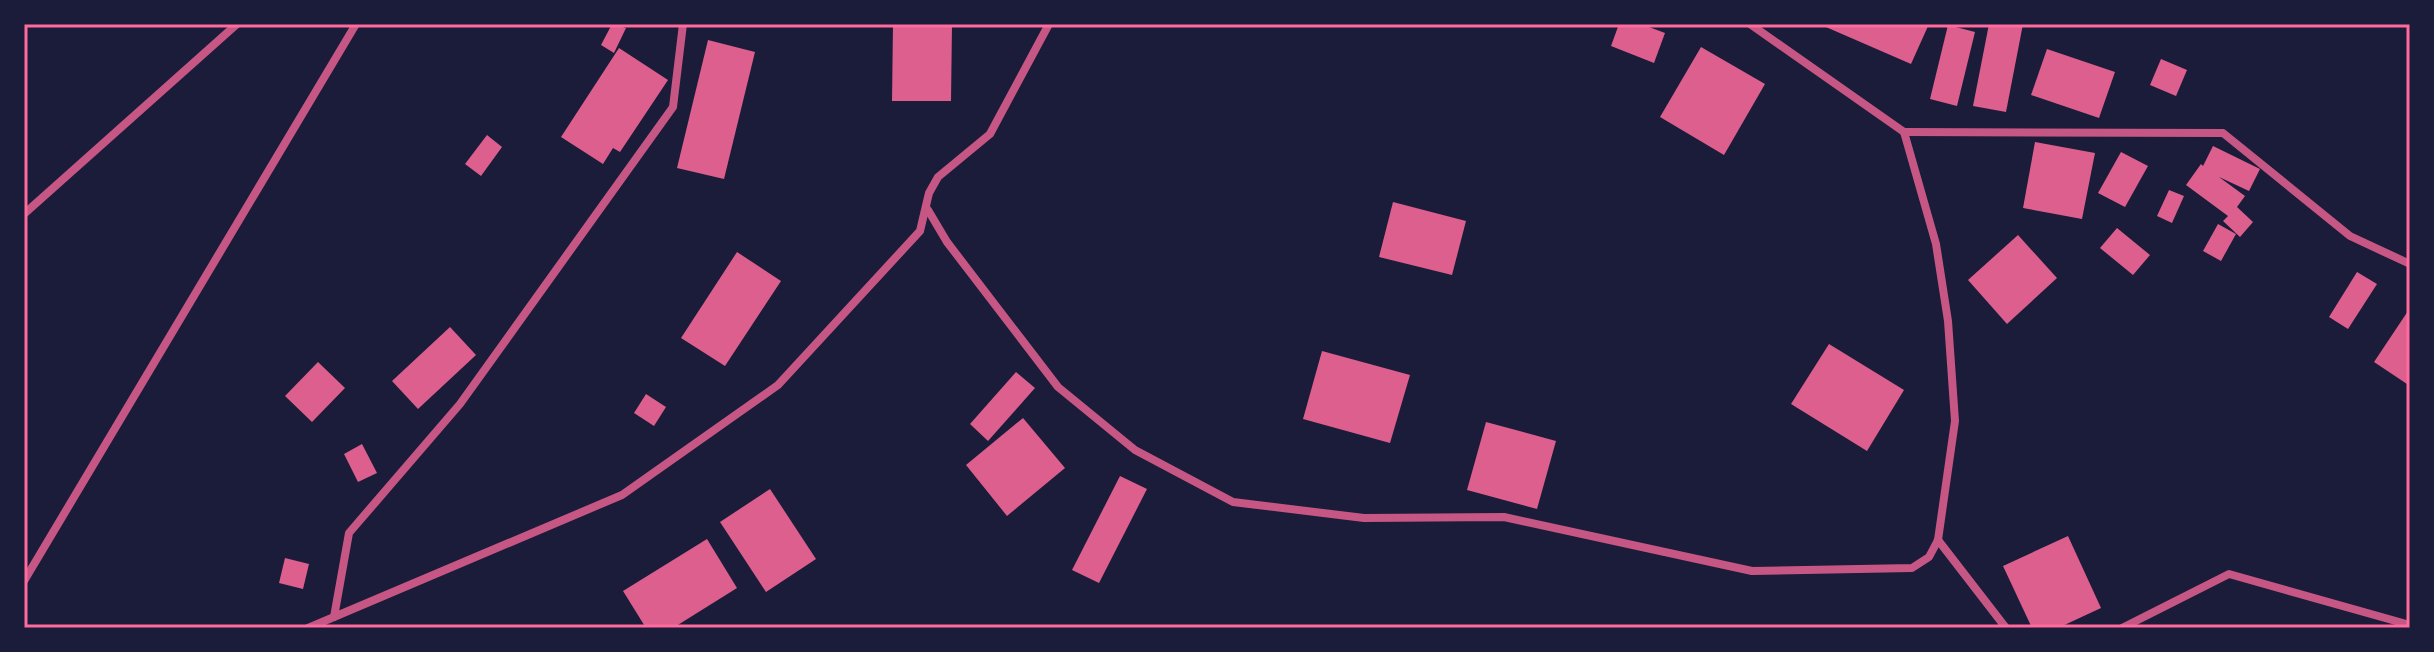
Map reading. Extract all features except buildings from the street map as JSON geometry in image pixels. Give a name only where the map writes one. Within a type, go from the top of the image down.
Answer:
[{"type":"street","points":[[24,214],[237,24]]},
{"type":"street","points":[[24,581],[356,24]]},
{"type":"street","points":[[334,617],[349,533],[460,404],[673,107],[683,24]]},
{"type":"street","points":[[308,628],[622,495],[778,385],[920,231],[928,210],[929,193],[938,177],[990,134],[1049,24]]},
{"type":"street","points":[[1750,24],[1904,132],[2223,133],[2350,236],[2410,264]]},
{"type":"street","points":[[928,210],[947,242],[1058,387],[1135,450],[1233,502],[1364,518],[1504,517],[1752,571],[1912,568],[1929,557],[1938,540],[1955,421],[1948,321],[1936,244],[1904,132]]},
{"type":"street","points":[[1938,540],[2006,628]]},
{"type":"street","points":[[2122,628],[2229,574],[2399,619],[2410,625]]}]
